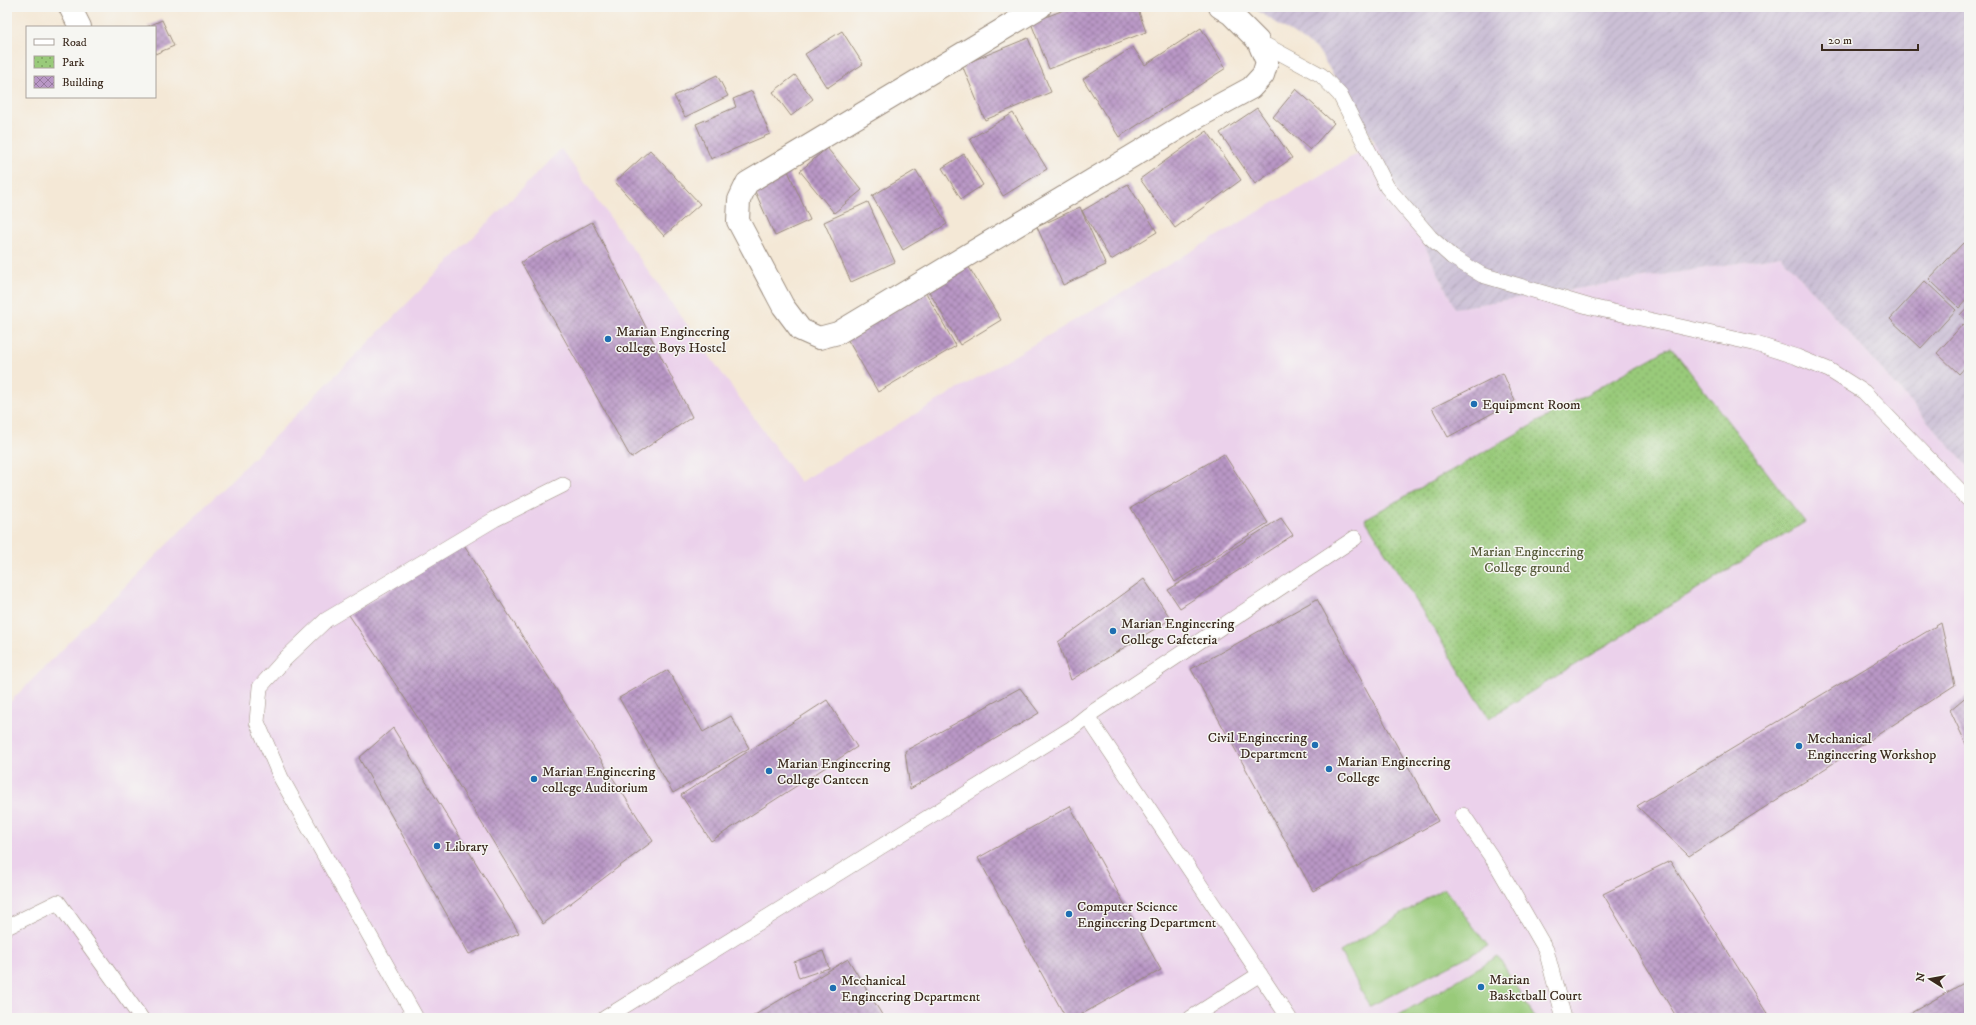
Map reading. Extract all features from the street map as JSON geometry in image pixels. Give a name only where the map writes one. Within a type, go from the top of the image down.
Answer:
[{"type":"street","points":[[70,7],[80,26]]},
{"type":"street","points":[[1040,7],[747,182],[739,200],[738,222],[784,306],[801,330],[819,338],[838,333],[1194,119],[1251,88],[1263,75],[1267,62],[1258,41],[1231,14],[1220,7]]},
{"type":"lane","points":[[1258,41],[1321,74],[1340,95],[1387,187],[1430,237],[1452,257],[1482,276],[1591,307],[1753,343],[1797,357],[1829,370],[1864,392],[1969,500]]},
{"type":"lane","points":[[416,1018],[281,778],[257,722],[260,687],[285,659],[326,620],[495,519],[563,485]]},
{"type":"lane","points":[[605,1018],[1072,728],[1087,716],[1355,538]]},
{"type":"lane","points":[[1087,716],[1289,1018]]},
{"type":"lane","points":[[1463,815],[1497,865],[1546,950],[1564,1018]]},
{"type":"lane","points":[[7,927],[58,902],[141,1018]]},
{"type":"lane","points":[[1191,1018],[1260,974]]},
{"type":"shaded area","points":[[1252,7],[1969,7],[1969,468],[1781,256],[1455,308],[1375,143],[1318,50]]},
{"type":"shaded area","points":[[1375,143],[1455,308],[1781,256],[1969,468],[1969,1018],[7,1018],[7,705],[561,149],[800,482]]},
{"type":"green space","name":"Marian Engineering College ground","points":[[1671,347],[1805,522],[1489,718],[1365,519]]},
{"type":"green space","points":[[1444,888],[1488,946],[1370,1006],[1340,952]]},
{"type":"green space","name":"Marian Basketball Court","points":[[1498,956],[1535,1018],[1394,1018]]},
{"type":"building","points":[[1071,7],[1137,7],[1146,32],[1049,69],[1031,23]]},
{"type":"building","points":[[162,20],[174,46],[156,54],[156,26],[149,26]]},
{"type":"building","points":[[1201,28],[1226,68],[1119,137],[1083,79],[1133,47],[1145,65]]},
{"type":"building","points":[[842,31],[863,64],[827,88],[805,54]]},
{"type":"building","points":[[1028,38],[1051,92],[985,120],[962,65]]},
{"type":"building","points":[[717,75],[728,96],[685,117],[674,96]]},
{"type":"building","points":[[795,75],[813,99],[791,116],[773,92]]},
{"type":"building","points":[[1296,89],[1334,123],[1310,150],[1273,117]]},
{"type":"building","points":[[752,91],[770,134],[711,159],[696,124],[736,107],[733,99]]},
{"type":"building","points":[[1257,108],[1292,158],[1255,184],[1220,133]]},
{"type":"building","points":[[1013,113],[1047,169],[1003,196],[970,139]]},
{"type":"building","points":[[1207,131],[1241,180],[1175,228],[1140,179]]},
{"type":"building","points":[[827,148],[862,190],[834,213],[800,171]]},
{"type":"building","points":[[650,150],[700,204],[664,236],[615,182]]},
{"type":"building","points":[[964,154],[983,185],[961,199],[942,168]]},
{"type":"building","points":[[916,170],[947,224],[903,250],[872,196]]},
{"type":"building","points":[[788,171],[810,220],[775,236],[753,187]]},
{"type":"building","points":[[1128,184],[1157,232],[1111,260],[1082,211]]},
{"type":"building","points":[[868,202],[895,262],[851,282],[824,222]]},
{"type":"building","points":[[1080,207],[1106,265],[1063,285],[1037,227]]},
{"type":"building","name":"Marian Engineering college Boys Hostel","points":[[592,222],[692,417],[631,458],[521,262]]},
{"type":"building","points":[[1963,243],[1969,249],[1969,297],[1959,308],[1929,279]]},
{"type":"building","points":[[967,264],[1001,320],[960,345],[927,288]]},
{"type":"building","points":[[1925,281],[1956,310],[1921,348],[1890,319]]},
{"type":"building","points":[[925,291],[956,346],[878,392],[846,337]]},
{"type":"building","points":[[1969,305],[1969,323],[1960,315]]},
{"type":"building","points":[[1963,324],[1969,329],[1969,363],[1959,374],[1937,353]]},
{"type":"building","name":"Equipment Room","points":[[1503,373],[1515,401],[1448,437],[1432,408]]},
{"type":"building","points":[[1224,454],[1268,523],[1175,582],[1131,508]]},
{"type":"building","points":[[1281,518],[1293,535],[1180,608],[1168,590]]},
{"type":"building","name":"Marian Engineering college Auditorium","points":[[461,540],[653,841],[543,924],[418,718],[349,615],[392,589]]},
{"type":"building","name":"Marian Engineering College Cafeteria","points":[[1144,579],[1171,619],[1071,680],[1058,642]]},
{"type":"building","name":"Civil Engineering Department","points":[[1317,599],[1438,821],[1313,891],[1191,669]]},
{"type":"building","name":"Mechanical Engineering Workshop","points":[[1941,623],[1955,685],[1689,856],[1637,806]]},
{"type":"building","points":[[668,670],[703,732],[731,716],[749,748],[673,793],[619,698]]},
{"type":"building","points":[[1020,688],[1039,713],[910,789],[905,751]]},
{"type":"building","points":[[1969,694],[1969,750],[1950,710]]},
{"type":"building","name":"Marian Engineering College Canteen","points":[[827,700],[857,747],[711,841],[681,795]]},
{"type":"building","name":"Library","points":[[393,728],[519,933],[469,954],[359,758]]},
{"type":"building","name":"Computer Science Engineering Department","points":[[1070,806],[1161,970],[1075,1018],[1066,1018],[978,858]]},
{"type":"building","points":[[1670,861],[1770,1018],[1677,1018],[1603,894]]},
{"type":"building","points":[[823,951],[829,968],[799,978],[794,962]]},
{"type":"building","name":"Mechanical Engineering Department","points":[[848,959],[884,1018],[750,1018]]},
{"type":"building","points":[[1969,980],[1969,1018],[1902,1018]]},
{"type":"place","name":"Marian Engineering college Boys Hostel","points":[[608,339]]},
{"type":"place","name":"Equipment Room","points":[[1474,404]]},
{"type":"place","name":"Marian Engineering College Cafeteria","points":[[1113,631]]},
{"type":"place","name":"Civil Engineering Department","points":[[1315,745]]},
{"type":"place","name":"Mechanical Engineering Workshop","points":[[1799,746]]},
{"type":"place","name":"Marian Engineering College","points":[[1329,769]]},
{"type":"place","name":"Marian Engineering College Canteen","points":[[769,771]]},
{"type":"place","name":"Marian Engineering college Auditorium","points":[[534,779]]},
{"type":"place","name":"Library","points":[[437,846]]},
{"type":"place","name":"Computer Science Engineering Department","points":[[1069,914]]},
{"type":"place","name":"Marian Basketball Court","points":[[1481,987]]},
{"type":"place","name":"Mechanical Engineering Department","points":[[833,988]]}]
